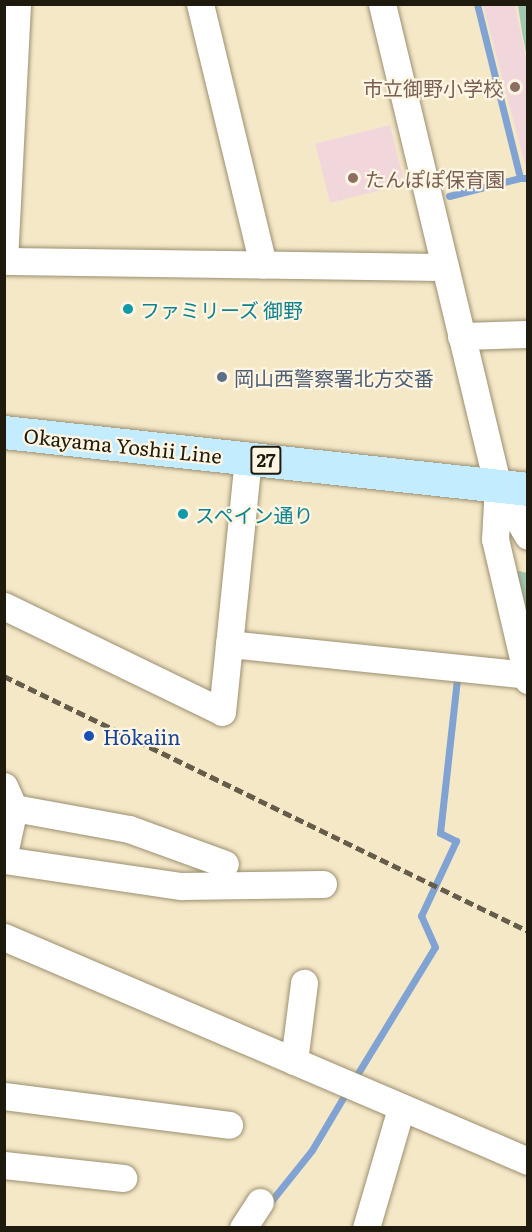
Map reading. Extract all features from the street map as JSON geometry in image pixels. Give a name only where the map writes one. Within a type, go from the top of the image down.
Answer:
[{"type":"main road","name":"Okayama Yoshii Line","points":[[4,432],[513,487]]},
{"type":"street","points":[[17,4],[10,38],[4,261],[445,267]]},
{"type":"street","points":[[200,4],[263,265]]},
{"type":"street","points":[[382,4],[461,336],[528,536]]},
{"type":"street","points":[[461,336],[528,334]]},
{"type":"street","points":[[4,606],[222,712],[248,458]]},
{"type":"street","points":[[229,644],[527,677],[495,539],[513,487]]},
{"type":"street","points":[[4,854],[9,797],[129,829],[225,864]]},
{"type":"street","points":[[4,860],[181,886],[323,884]]},
{"type":"street","points":[[4,938],[528,1161]]},
{"type":"street","points":[[294,1061],[304,983]]},
{"type":"street","points":[[4,1096],[229,1125]]},
{"type":"street","points":[[366,1227],[401,1108]]},
{"type":"street","points":[[4,1165],[123,1178]]},
{"type":"street","points":[[243,1227],[260,1202]]},
{"type":"shaded area","name":"市立御野小学校","points":[[483,5],[515,5],[527,63],[527,172]]},
{"type":"shaded area","points":[[390,125],[405,184],[330,203],[315,144]]},
{"type":"green space","points":[[518,5],[527,5],[527,58],[522,32]]},
{"type":"green space","points":[[519,571],[527,573],[527,640],[516,573]]},
{"type":"waterway","points":[[477,4],[520,178],[528,178]]},
{"type":"waterway","points":[[449,196],[520,178]]},
{"type":"waterway","points":[[355,1078],[435,947],[421,916],[456,841],[440,833],[457,679]]},
{"type":"waterway","points":[[268,1205],[312,1150],[347,1091]]},
{"type":"railway","points":[[4,676],[528,931]]},
{"type":"place","name":"市立御野小学校","points":[[515,87]]},
{"type":"place","name":"たんぽぽ保育園","points":[[353,178]]},
{"type":"place","name":"ファミリーズ 御野","points":[[128,309]]},
{"type":"place","name":"岡山西警察署北方交番","points":[[222,377]]},
{"type":"place","name":"スペイン通り","points":[[183,514]]},
{"type":"place","name":"Hōkaiin","points":[[89,736]]}]
